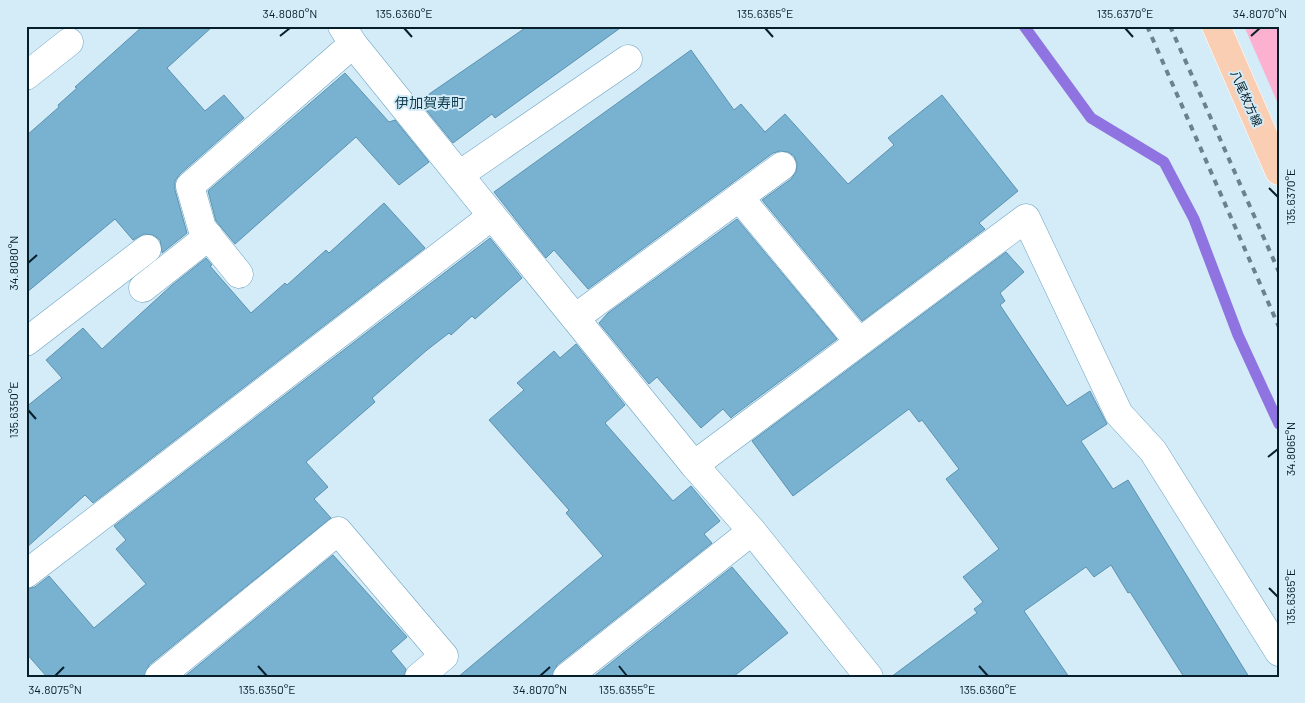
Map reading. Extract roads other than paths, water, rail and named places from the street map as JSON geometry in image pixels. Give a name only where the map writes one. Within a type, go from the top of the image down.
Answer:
[{"type":"main road","name":"八尾枚方線","points":[[1216,26],[1279,170]]},
{"type":"street","points":[[239,274],[202,228],[190,186],[347,35],[694,465],[752,531],[869,677]]},
{"type":"street","points":[[26,76],[69,42]]},
{"type":"street","points":[[459,175],[628,59]]},
{"type":"street","points":[[575,318],[782,166]]},
{"type":"street","points":[[740,197],[859,342]]},
{"type":"street","points":[[26,574],[492,216]]},
{"type":"street","points":[[694,465],[1026,218],[1120,414],[1153,451],[1279,652]]},
{"type":"street","points":[[143,288],[209,236]]},
{"type":"street","points":[[26,342],[147,249]]},
{"type":"street","points":[[158,677],[338,531],[444,656],[419,677]]},
{"type":"street","points":[[567,677],[752,531]]},
{"type":"waterway","points":[[1024,26],[1091,118],[1164,162],[1194,219],[1238,335],[1279,424]]},
{"type":"railway","points":[[1147,26],[1279,327]]},
{"type":"railway","points":[[1170,26],[1279,272]]},
{"type":"district","name":"伊加賀寿町","points":[[430,102]]}]
